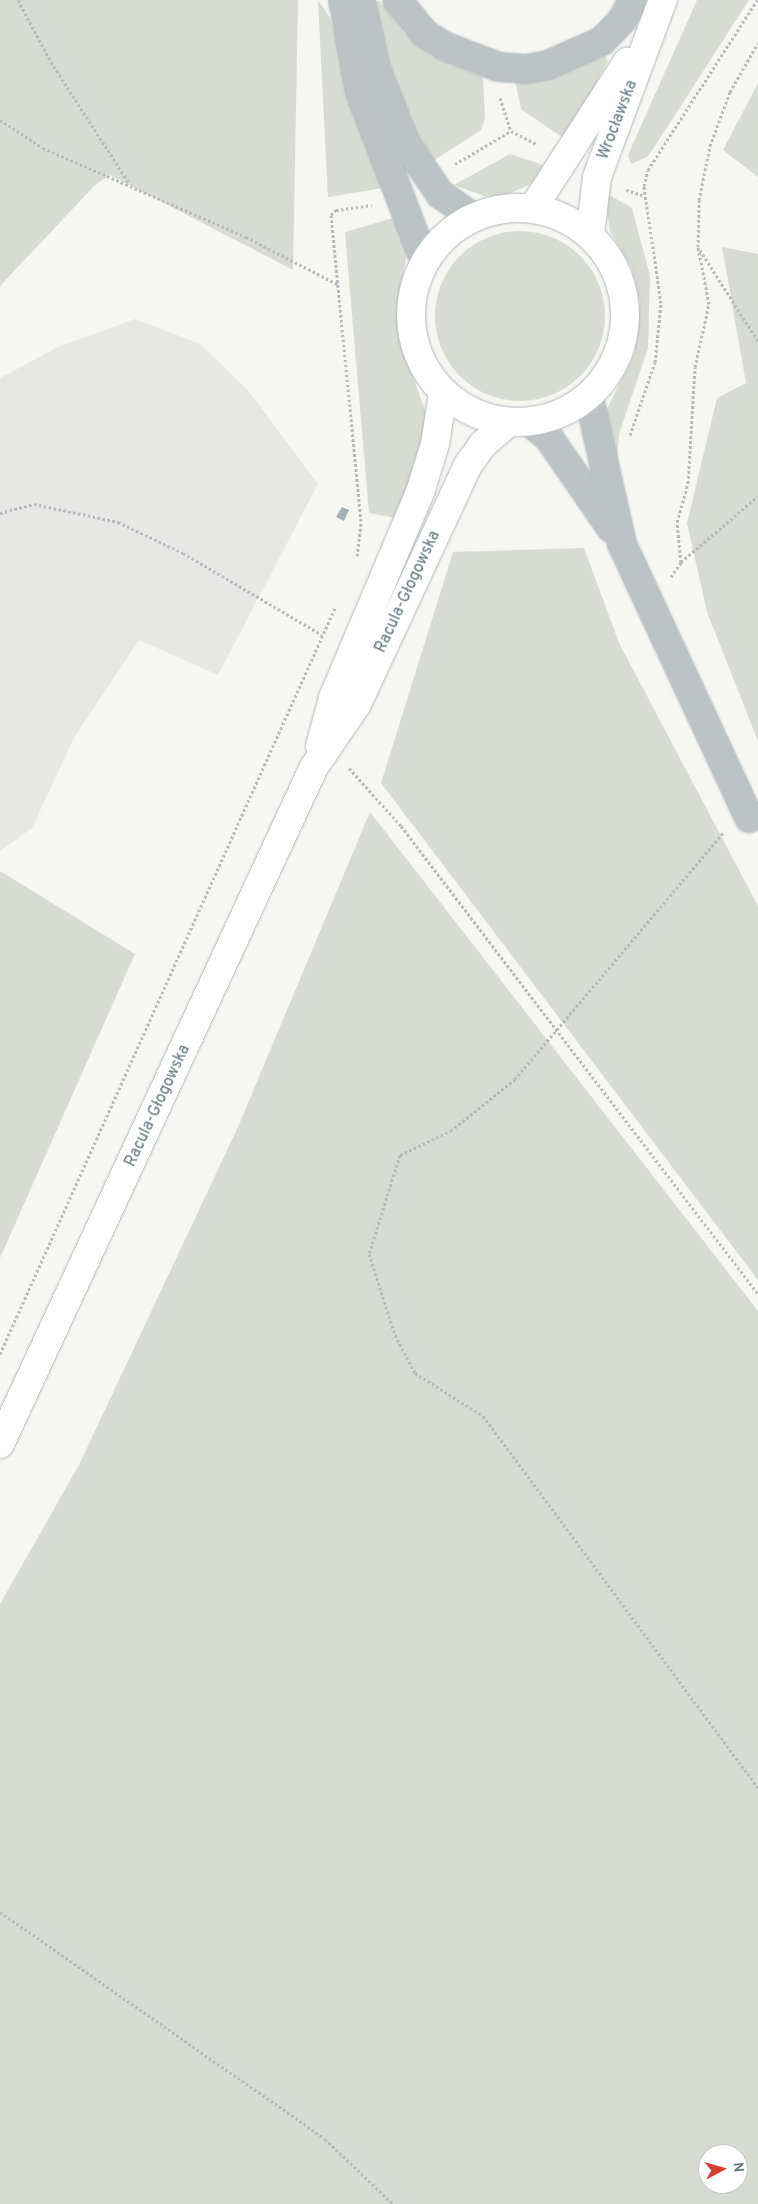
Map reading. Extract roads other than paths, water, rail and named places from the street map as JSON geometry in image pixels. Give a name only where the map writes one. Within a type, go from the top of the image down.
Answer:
[{"type":"main road","name":"Wrocławska","points":[[534,208],[662,4]]},
{"type":"main road","name":"Wrocławska","points":[[590,235],[597,177],[662,4]]},
{"type":"main road","points":[[513,207],[534,208],[564,217],[590,235],[610,258],[623,287],[626,319],[621,350],[607,377],[589,397],[565,414],[520,423],[479,416],[443,393],[419,358],[412,333],[411,308],[425,262],[439,242],[473,217],[513,207]]},
{"type":"main road","name":"Racula-Głogowska","points":[[322,756],[333,698],[426,475],[443,393]]},
{"type":"main road","name":"Racula-Głogowska","points":[[0,1444],[322,756],[357,704],[468,466],[483,444],[520,423]]},
{"type":"street","points":[[343,0],[360,92],[425,262]]},
{"type":"street","points":[[361,0],[376,69],[405,142],[440,194],[473,217]]},
{"type":"street","points":[[397,0],[425,34],[444,46],[499,67],[526,69],[548,65],[602,41],[622,20],[633,0]]},
{"type":"street","points":[[589,397],[622,544]]},
{"type":"street","points":[[520,423],[549,438],[622,544],[654,604],[749,818]]}]
